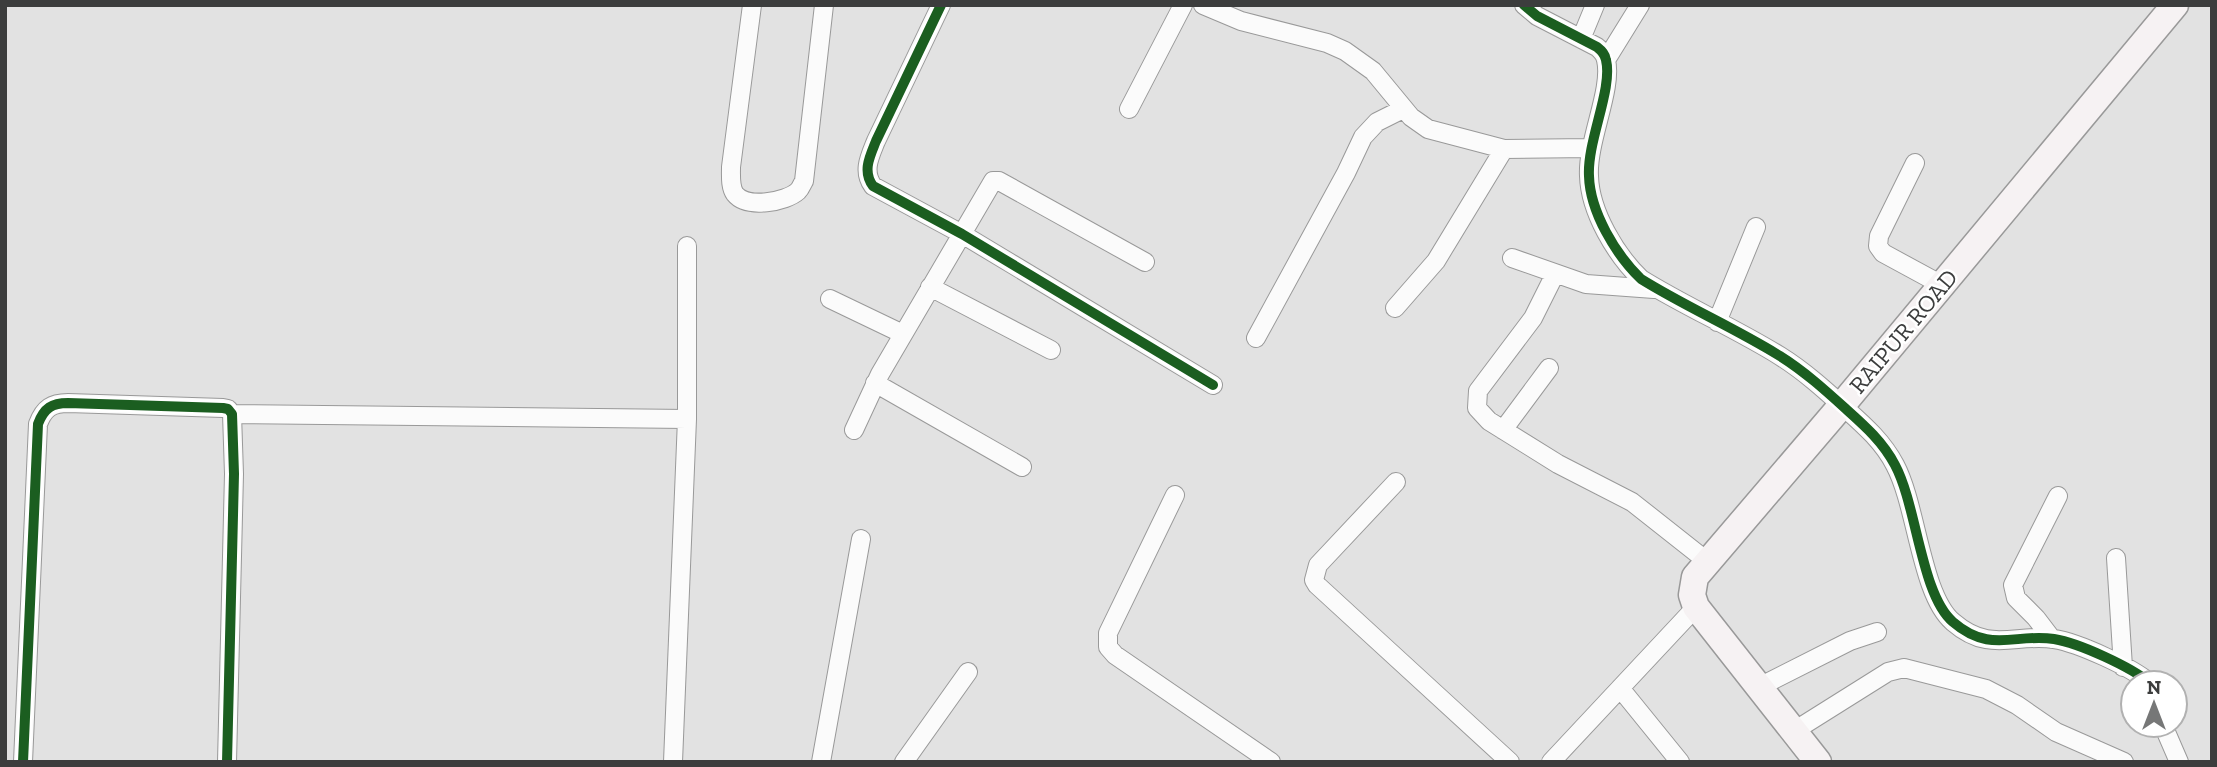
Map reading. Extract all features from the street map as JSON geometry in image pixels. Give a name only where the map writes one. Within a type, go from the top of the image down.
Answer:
[{"type":"main road","name":"RAIPUR ROAD","points":[[1696,607],[1692,587],[1695,577],[2175,5]]},
{"type":"main road","points":[[1696,607],[1818,762]]},
{"type":"street","points":[[752,5],[731,167],[733,192],[749,202],[783,199],[798,191],[804,181],[824,5]]},
{"type":"street","points":[[941,5],[876,141],[867,173],[873,186],[962,234],[1213,385]]},
{"type":"street","points":[[1129,109],[1183,5]]},
{"type":"street","points":[[1203,5],[1241,21],[1326,43],[1345,51],[1373,71],[1403,109],[1428,129],[1504,149],[1591,148]]},
{"type":"street","points":[[1524,5],[1537,16],[1601,50],[1606,60],[1607,76],[1591,148],[1590,184],[1611,245],[1624,263],[1657,289],[1781,357],[1809,376],[1879,440],[1895,464],[1905,488],[1934,593],[1942,610],[1952,622],[1986,640],[2006,642],[2052,639],[2074,644],[2126,669]]},
{"type":"street","points":[[1581,38],[1595,5]]},
{"type":"street","points":[[1606,60],[1640,5]]},
{"type":"street","points":[[1256,338],[1363,137],[1377,122],[1403,109]]},
{"type":"street","points":[[1395,308],[1436,261],[1504,149]]},
{"type":"street","points":[[1915,163],[1879,236],[1878,246],[1891,258],[1942,285]]},
{"type":"street","points":[[854,430],[875,383],[992,182],[998,180],[1144,262]]},
{"type":"street","points":[[1717,322],[1756,227]]},
{"type":"street","points":[[673,762],[687,419],[687,246]]},
{"type":"street","points":[[1512,258],[1586,284],[1657,289]]},
{"type":"street","points":[[1555,274],[1533,318],[1478,391],[1477,408],[1489,421],[1558,464],[1632,502],[1708,562]]},
{"type":"street","points":[[930,287],[1051,350]]},
{"type":"street","points":[[830,299],[903,334]]},
{"type":"street","points":[[1503,430],[1549,368]]},
{"type":"street","points":[[875,383],[1022,467]]},
{"type":"street","points":[[23,762],[38,424],[41,414],[48,407],[68,402],[223,408],[232,414],[234,474],[227,762]]},
{"type":"street","points":[[232,414],[687,419]]},
{"type":"street","points":[[1396,482],[1318,565],[1314,580],[1510,762]]},
{"type":"street","points":[[1175,495],[1108,633],[1108,647],[1115,655],[1271,762]]},
{"type":"street","points":[[2052,639],[2036,618],[2015,598],[2013,585],[2057,496]]},
{"type":"street","points":[[821,762],[861,539]]},
{"type":"street","points":[[2116,558],[2123,667]]},
{"type":"street","points":[[1551,762],[1696,607]]},
{"type":"street","points":[[1759,687],[1850,641],[1877,632]]},
{"type":"street","points":[[1794,731],[1888,672],[1903,668],[1986,689],[2008,700],[2056,732],[2124,762]]},
{"type":"street","points":[[904,762],[968,672]]},
{"type":"street","points":[[1620,688],[1680,762]]},
{"type":"street","points":[[2169,739],[2179,762]]},
{"type":"cycle path","points":[[941,5],[871,152],[868,175],[873,186],[962,234],[1213,385]]},
{"type":"cycle path","points":[[1524,5],[1537,16],[1597,47],[1605,56],[1606,85],[1589,162],[1590,190],[1606,232],[1622,258],[1641,279],[1789,362],[1873,435],[1895,465],[1909,503],[1926,571],[1942,609],[1953,622],[1966,632],[1991,640],[2040,638],[2065,641],[2128,669]]},
{"type":"cycle path","points":[[23,762],[38,424],[49,408],[68,403],[223,408],[232,414],[234,474],[227,762]]}]
